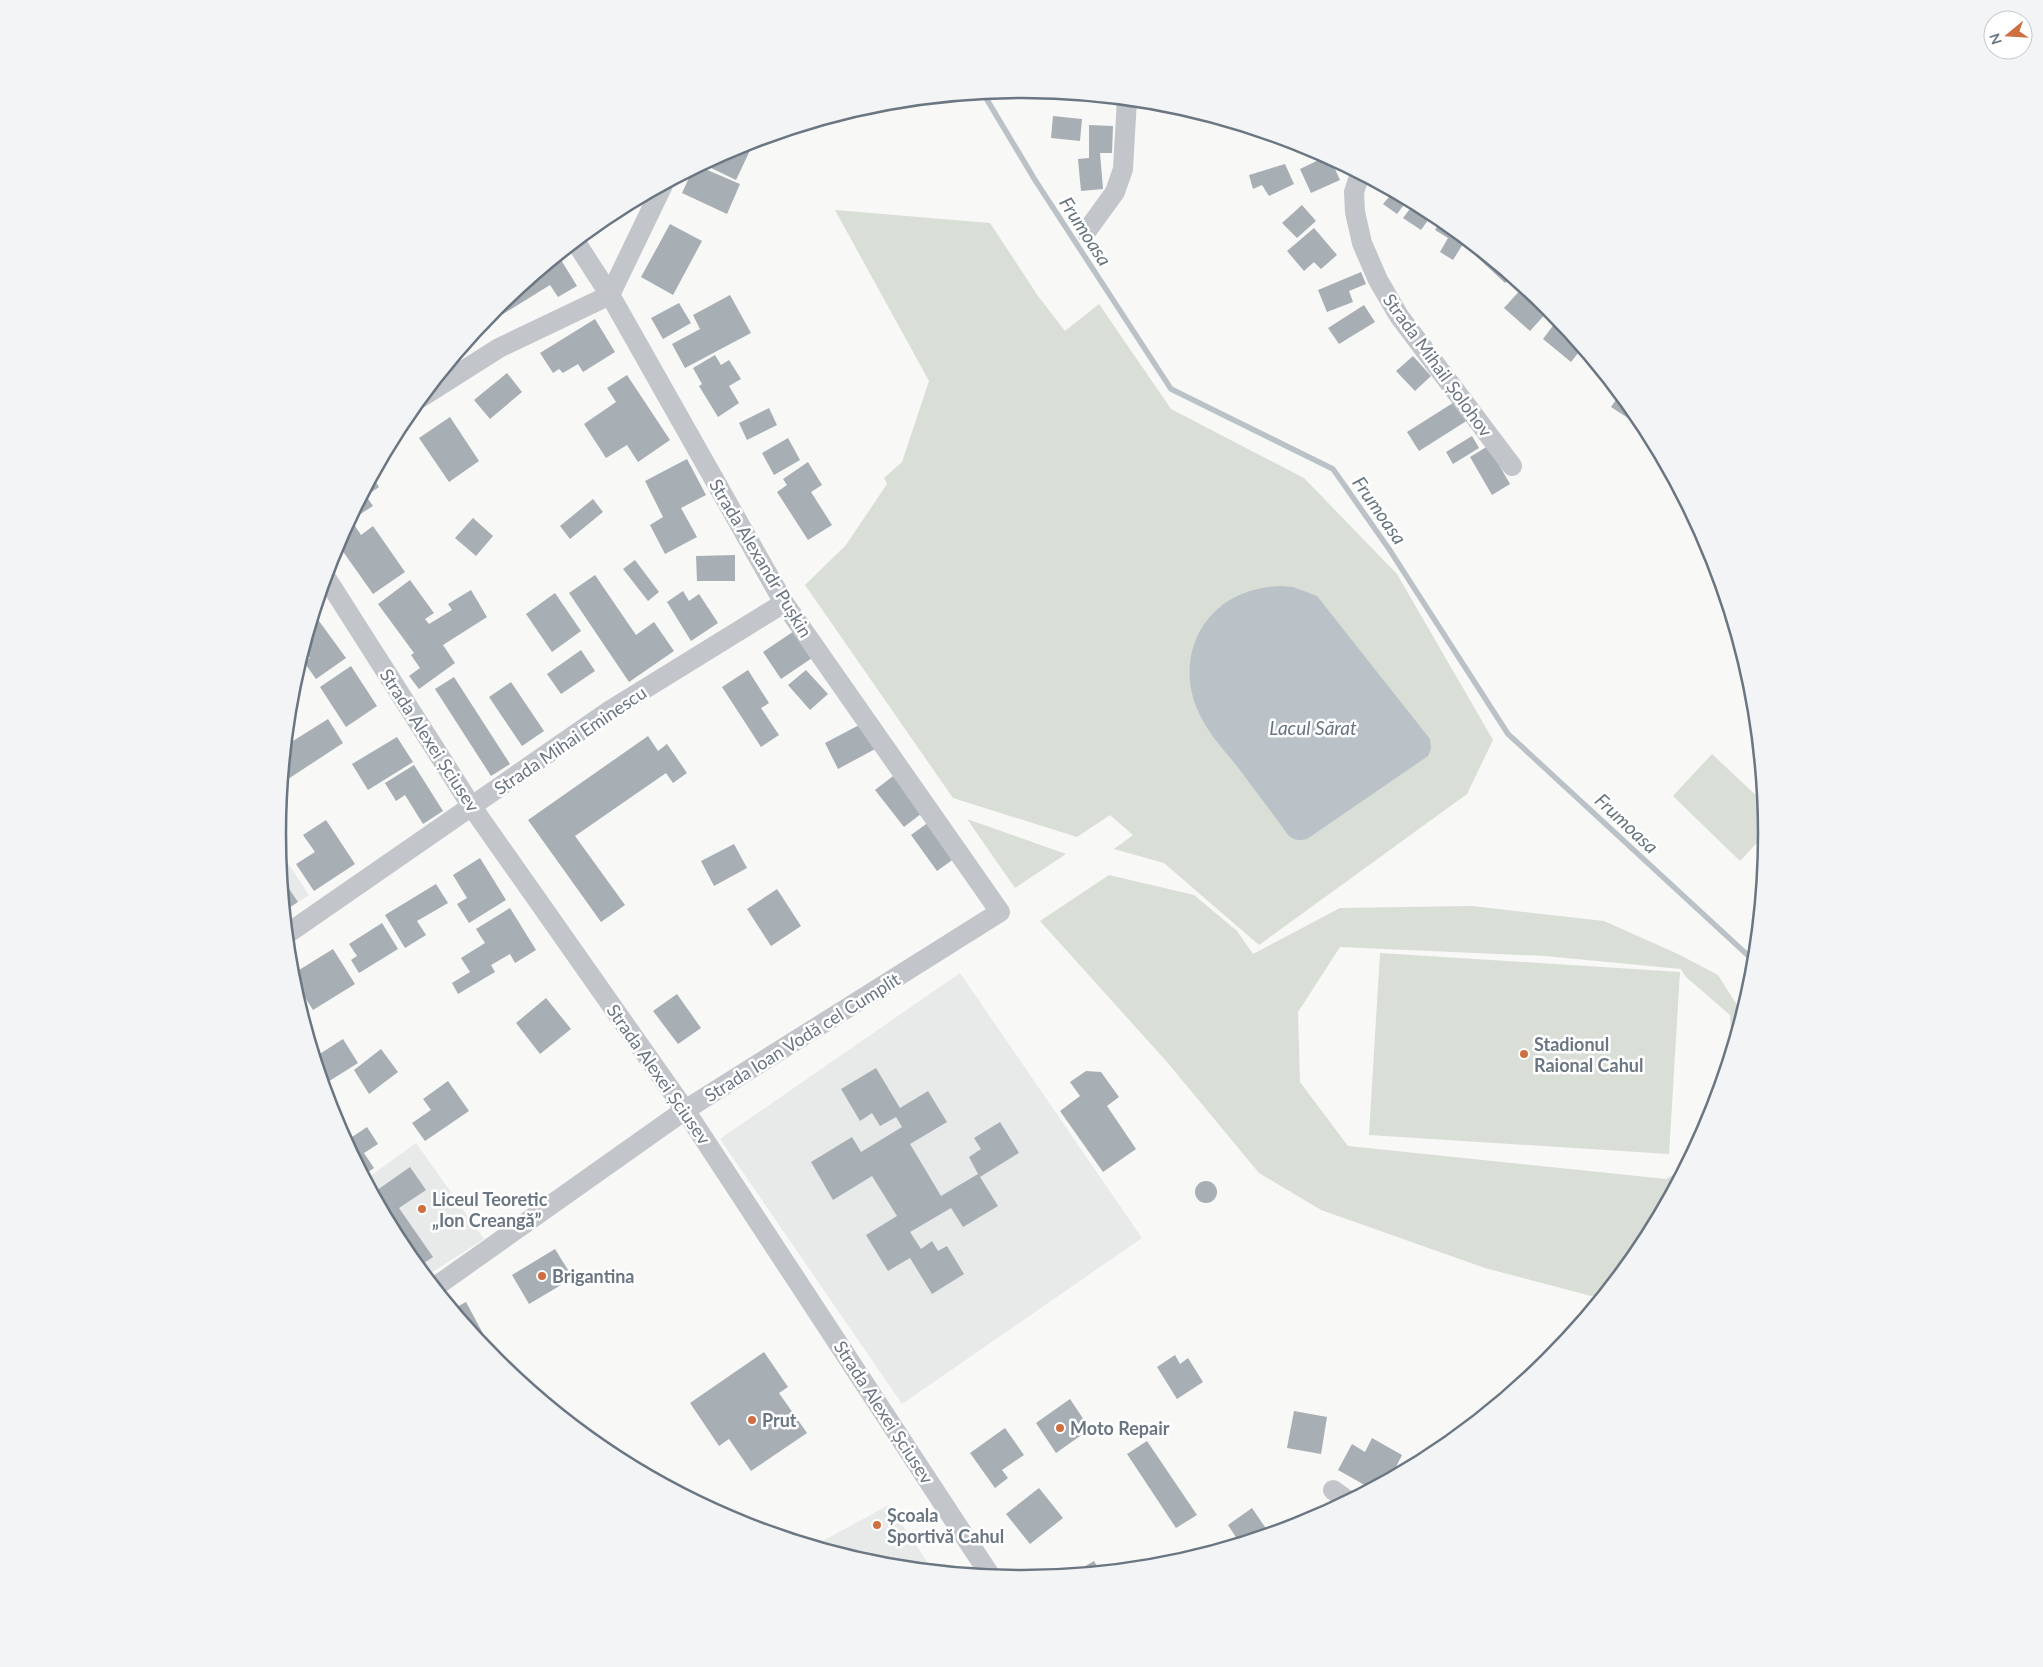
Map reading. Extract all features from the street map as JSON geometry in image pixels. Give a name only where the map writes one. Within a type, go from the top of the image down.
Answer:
[{"type":"street","points":[[1086,232],[1115,192],[1123,168],[1127,105]]},
{"type":"street","name":"Strada Mihail Șolohov","points":[[1358,179],[1354,192],[1355,212],[1362,243],[1378,280],[1399,316],[1512,466]]},
{"type":"street","points":[[436,388],[499,348],[610,295],[659,193]]},
{"type":"street","name":"Strada Alexandr Pușkin","points":[[578,246],[610,295],[784,603],[1000,912]]},
{"type":"street","name":"Strada Alexei Șciusev","points":[[330,584],[472,807],[685,1110],[986,1569]]},
{"type":"street","name":"Strada Mihai Eminescu","points":[[292,931],[609,711],[784,603]]},
{"type":"street","name":"Strada Ioan Vodă cel Cumplit","points":[[439,1284],[685,1110],[1000,912]]},
{"type":"shaded area","points":[[835,210],[990,223],[1038,296],[1065,331],[1099,304],[1171,409],[1304,478],[1397,574],[1493,740],[1467,794],[1259,945],[1164,863],[1114,849],[1133,835],[1110,815],[1077,837],[953,798],[805,585],[846,545],[887,484],[884,478],[902,462],[929,381]]},
{"type":"shaded area","points":[[1712,754],[1756,796],[1758,842],[1740,861],[1673,796]]},
{"type":"shaded area","points":[[967,819],[1066,854],[1015,888]]},
{"type":"shaded area","points":[[287,861],[309,895],[290,907]]},
{"type":"shaded area","points":[[1109,875],[1194,895],[1237,931],[1253,954],[1340,908],[1472,906],[1604,921],[1678,954],[1718,975],[1737,1004],[1731,1028],[1730,1015],[1686,977],[1681,969],[1545,956],[1340,947],[1298,1012],[1300,1082],[1348,1146],[1666,1179],[1674,1174],[1659,1202],[1633,1242],[1605,1282],[1594,1296],[1591,1296],[1485,1268],[1321,1210],[1259,1173],[1167,1062],[1040,921]]},
{"type":"shaded area","name":"Stadionul Raional Cahul","points":[[1380,953],[1680,972],[1669,1154],[1369,1135]]},
{"type":"shaded area","points":[[960,973],[1142,1238],[902,1404],[720,1139]]},
{"type":"shaded area","name":"Liceul Teoretic „Ion Creangă”","points":[[416,1143],[484,1239],[431,1273],[384,1201],[370,1176]]},
{"type":"shaded area","name":"Școala Sportivă Cahul","points":[[889,1505],[928,1563],[878,1555],[822,1541]]},
{"type":"water","name":"Lacul Sărat","points":[[1293,587],[1317,596],[1430,739],[1431,749],[1428,756],[1307,839],[1301,840],[1294,839],[1288,835],[1209,731],[1196,707],[1190,681],[1191,655],[1195,642],[1200,630],[1215,611],[1241,594],[1260,588]]},
{"type":"building","points":[[1053,116],[1082,119],[1080,141],[1051,138]]},
{"type":"building","points":[[1089,125],[1113,126],[1112,153],[1100,153],[1103,189],[1081,191],[1078,159],[1089,158]]},
{"type":"building","points":[[750,150],[736,180],[709,167]]},
{"type":"building","points":[[1318,160],[1334,168],[1340,180],[1311,193],[1300,169]]},
{"type":"building","points":[[1285,164],[1294,184],[1269,196],[1262,185],[1253,189],[1249,175]]},
{"type":"building","points":[[705,169],[740,184],[727,214],[682,193],[690,177]]},
{"type":"building","points":[[1380,191],[1404,205],[1397,214],[1383,204],[1389,197]]},
{"type":"building","points":[[1302,205],[1316,221],[1297,238],[1282,223]]},
{"type":"building","points":[[1410,209],[1428,221],[1421,230],[1403,218]]},
{"type":"building","points":[[670,224],[702,241],[673,295],[641,277]]},
{"type":"building","points":[[1437,227],[1462,245],[1453,260],[1440,252],[1448,238],[1435,230]]},
{"type":"building","points":[[1314,228],[1337,255],[1321,269],[1314,262],[1304,271],[1287,251]]},
{"type":"building","points":[[1477,255],[1508,280],[1505,283]]},
{"type":"building","points":[[561,260],[577,286],[558,297],[550,285],[503,314],[502,312],[536,280]]},
{"type":"building","points":[[1361,272],[1366,284],[1349,291],[1353,302],[1327,312],[1318,290]]},
{"type":"building","points":[[1519,291],[1544,315],[1530,331],[1504,308]]},
{"type":"building","points":[[730,295],[751,333],[685,368],[672,344],[700,329],[693,315]]},
{"type":"building","points":[[679,303],[691,323],[663,339],[651,318]]},
{"type":"building","points":[[1364,305],[1375,322],[1339,344],[1328,328]]},
{"type":"building","points":[[595,319],[615,352],[583,372],[578,364],[563,373],[559,369],[553,373],[540,353]]},
{"type":"building","points":[[1553,325],[1579,352],[1571,362],[1543,339]]},
{"type":"building","points":[[715,355],[721,365],[729,360],[741,379],[729,386],[739,403],[718,417],[699,386],[702,384],[693,368]]},
{"type":"building","points":[[1413,356],[1431,376],[1415,391],[1396,371]]},
{"type":"building","points":[[507,373],[522,392],[490,419],[474,400]]},
{"type":"building","points":[[627,375],[670,440],[638,462],[627,445],[606,458],[584,424],[616,402],[607,388]]},
{"type":"building","points":[[1616,400],[1628,418],[1611,407]]},
{"type":"building","points":[[1456,401],[1468,420],[1419,451],[1407,432]]},
{"type":"building","points":[[769,408],[777,425],[747,440],[739,423]]},
{"type":"building","points":[[450,417],[479,461],[449,482],[419,438]]},
{"type":"building","points":[[1472,436],[1479,448],[1453,464],[1446,452]]},
{"type":"building","points":[[788,438],[800,460],[774,475],[762,453]]},
{"type":"building","points":[[1488,446],[1510,484],[1492,495],[1470,457]]},
{"type":"building","points":[[687,459],[706,495],[681,508],[697,537],[665,554],[650,525],[663,517],[645,481]]},
{"type":"building","points":[[808,462],[822,485],[811,492],[832,525],[808,540],[777,492],[787,485],[783,479]]},
{"type":"building","points":[[375,481],[379,487],[368,494]]},
{"type":"building","points":[[367,497],[373,506],[358,516]]},
{"type":"building","points":[[593,499],[603,512],[570,539],[560,526]]},
{"type":"building","points":[[473,518],[493,536],[476,556],[455,538]]},
{"type":"building","points":[[354,524],[361,535],[373,526],[405,572],[373,594],[343,551]]},
{"type":"building","points":[[735,555],[735,581],[697,581],[696,556]]},
{"type":"building","points":[[635,560],[659,592],[648,601],[623,569]]},
{"type":"building","points":[[595,575],[636,635],[654,622],[674,651],[629,682],[569,593]]},
{"type":"building","points":[[410,580],[434,613],[425,619],[429,624],[452,610],[448,604],[471,590],[487,617],[443,645],[455,663],[419,689],[409,676],[420,668],[411,655],[414,653],[378,604]]},
{"type":"building","points":[[683,591],[689,601],[699,594],[718,623],[691,641],[667,602]]},
{"type":"building","points":[[555,593],[581,631],[552,652],[526,614]]},
{"type":"building","points":[[319,621],[346,658],[316,679],[306,665],[307,660],[310,658],[308,655]]},
{"type":"building","points":[[800,627],[818,654],[781,679],[763,652]]},
{"type":"building","points":[[581,650],[595,671],[561,694],[547,674]]},
{"type":"building","points":[[351,666],[377,706],[346,727],[320,687]]},
{"type":"building","points":[[748,670],[769,703],[761,708],[779,735],[761,747],[722,687]]},
{"type":"building","points":[[806,670],[828,694],[810,710],[788,685]]},
{"type":"building","points":[[454,677],[510,764],[491,776],[435,689]]},
{"type":"building","points":[[511,682],[544,731],[522,746],[489,697]]},
{"type":"building","points":[[328,719],[343,743],[288,779],[291,742]]},
{"type":"building","points":[[863,723],[877,748],[838,769],[825,743]]},
{"type":"building","points":[[648,736],[658,751],[667,744],[687,773],[673,783],[666,773],[575,836],[625,905],[601,922],[528,820]]},
{"type":"building","points":[[397,737],[413,762],[368,790],[352,764]]},
{"type":"building","points":[[414,765],[443,811],[423,824],[405,795],[396,801],[385,783]]},
{"type":"building","points":[[897,773],[926,810],[904,827],[875,790]]},
{"type":"building","points":[[326,820],[355,864],[314,891],[296,864],[315,852],[303,835]]},
{"type":"building","points":[[929,822],[955,858],[937,871],[911,835]]},
{"type":"building","points":[[734,844],[747,868],[714,886],[701,861]]},
{"type":"building","points":[[480,858],[506,900],[469,923],[457,904],[467,898],[453,875]]},
{"type":"building","points":[[436,884],[448,903],[417,921],[426,935],[405,948],[385,915]]},
{"type":"building","points":[[287,887],[298,902],[290,907]]},
{"type":"building","points":[[777,889],[801,926],[771,946],[747,909]]},
{"type":"building","points":[[510,908],[536,950],[515,963],[510,954],[491,965],[495,972],[458,994],[452,983],[470,972],[461,958],[485,943],[476,929]]},
{"type":"building","points":[[382,923],[398,949],[359,973],[351,960],[357,956],[349,944]]},
{"type":"building","points":[[333,949],[355,984],[313,1010],[305,997],[299,970]]},
{"type":"building","points":[[677,994],[701,1028],[678,1044],[653,1011]]},
{"type":"building","points":[[546,998],[571,1029],[540,1054],[516,1023]]},
{"type":"building","points":[[343,1039],[358,1063],[329,1081],[320,1054]]},
{"type":"building","points":[[381,1049],[398,1072],[369,1094],[354,1070]]},
{"type":"building","points":[[876,1068],[900,1108],[928,1091],[947,1122],[910,1144],[941,1196],[978,1174],[969,1157],[981,1149],[974,1138],[1000,1122],[1019,1153],[980,1177],[998,1206],[963,1227],[951,1208],[910,1232],[921,1249],[932,1241],[938,1251],[947,1246],[964,1274],[932,1294],[910,1258],[888,1271],[866,1235],[897,1216],[872,1176],[833,1200],[811,1162],[852,1137],[861,1152],[902,1127],[896,1117],[880,1126],[872,1113],[860,1121],[841,1089]]},
{"type":"building","points":[[1086,1071],[1101,1072],[1119,1097],[1107,1106],[1136,1149],[1103,1172],[1060,1111],[1080,1096],[1070,1082]]},
{"type":"building","points":[[448,1081],[469,1111],[425,1141],[412,1123],[431,1110],[423,1099]]},
{"type":"building","points":[[367,1127],[378,1144],[364,1153],[374,1168],[368,1172],[351,1135],[352,1137]]},
{"type":"building","points":[[410,1167],[426,1190],[399,1208],[433,1257],[424,1263],[378,1190]]},
{"type":"building","points":[[1206,1181],[1214,1184],[1217,1192],[1214,1200],[1206,1203],[1198,1200],[1195,1192],[1198,1184]]},
{"type":"building","name":"Brigantina","points":[[555,1249],[573,1278],[529,1304],[512,1275]]},
{"type":"building","points":[[466,1302],[485,1337],[468,1319],[458,1306]]},
{"type":"building","points":[[764,1352],[788,1387],[779,1393],[807,1433],[751,1471],[729,1439],[719,1446],[690,1403]]},
{"type":"building","points":[[1175,1355],[1180,1364],[1188,1358],[1203,1382],[1177,1399],[1157,1367]]},
{"type":"building","points":[[1070,1399],[1090,1429],[1056,1453],[1036,1423]]},
{"type":"building","points":[[1294,1411],[1327,1417],[1321,1454],[1287,1448]]},
{"type":"building","points":[[1005,1428],[1024,1455],[1002,1470],[1008,1478],[995,1488],[970,1453]]},
{"type":"building","points":[[1372,1438],[1402,1455],[1396,1466],[1364,1485],[1338,1470],[1352,1444],[1365,1452]]},
{"type":"building","points":[[1147,1441],[1197,1515],[1176,1528],[1127,1454]]},
{"type":"building","points":[[1039,1488],[1063,1518],[1030,1544],[1006,1514]]},
{"type":"building","points":[[1252,1508],[1265,1527],[1236,1537],[1228,1525]]},
{"type":"building","points":[[1094,1561],[1097,1565],[1085,1566]]},
{"type":"waterway","name":"Frumoasa","points":[[986,99],[1035,180],[1171,389],[1333,469],[1389,549],[1508,734],[1747,954]]},
{"type":"place","name":"Stadionul Raional Cahul","points":[[1524,1054]]},
{"type":"place","name":"Liceul Teoretic „Ion Creangă”","points":[[422,1209]]},
{"type":"place","name":"Brigantina","points":[[542,1276]]},
{"type":"place","name":"Prut","points":[[752,1420]]},
{"type":"place","name":"Moto Repair","points":[[1060,1428]]},
{"type":"place","name":"Școala Sportivă Cahul","points":[[877,1525]]}]
